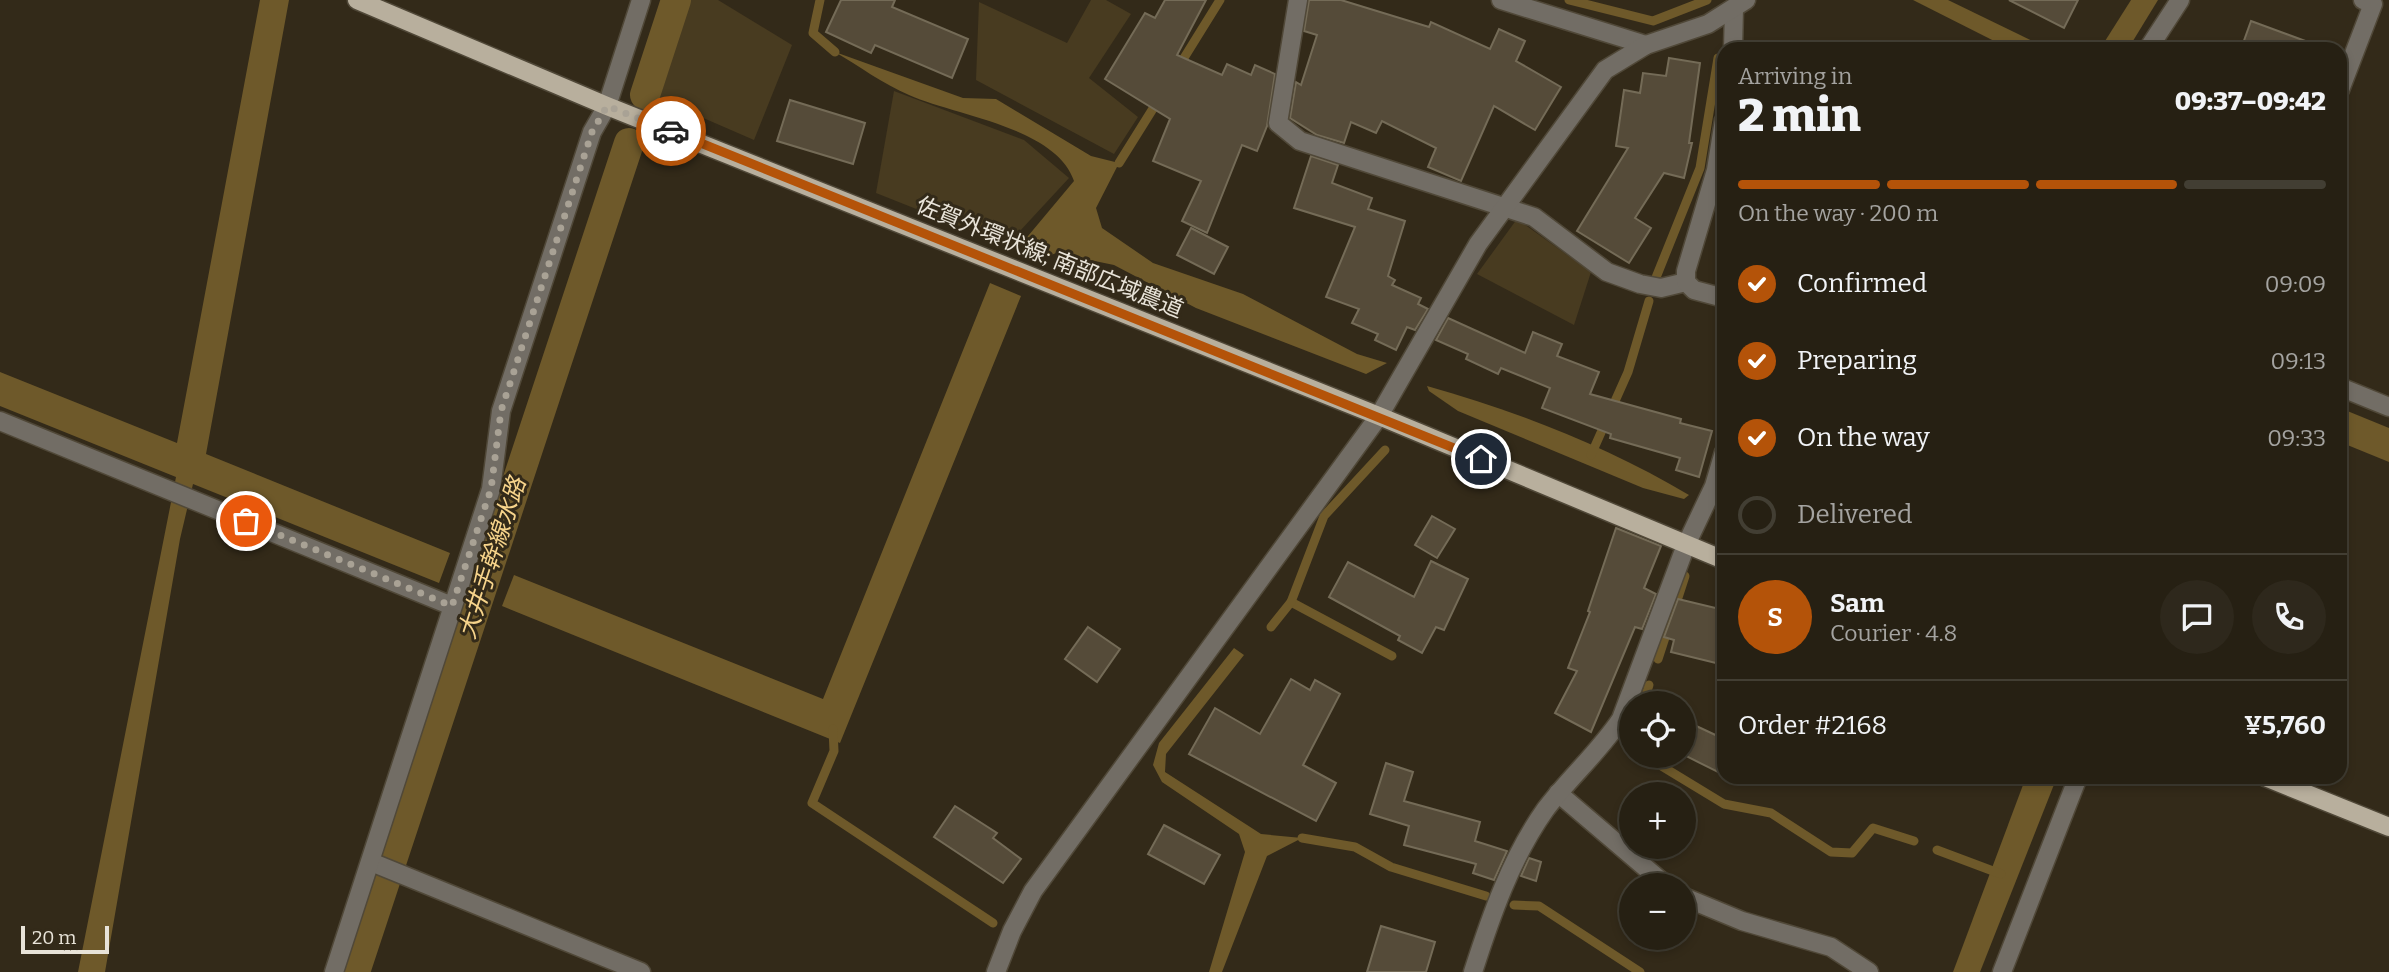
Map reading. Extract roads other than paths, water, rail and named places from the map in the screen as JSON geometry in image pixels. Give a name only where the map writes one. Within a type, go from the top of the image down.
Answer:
[{"type":"main road","name":"佐賀外環状線; 南部広域農道","points":[[357,0],[607,106],[1379,416],[1717,557]]},
{"type":"main road","points":[[2282,784],[2389,827]]},
{"type":"street","points":[[334,972],[491,489],[501,411],[592,132],[607,106],[641,0]]},
{"type":"street","points":[[1298,0],[1278,123],[1300,141],[1534,217],[1607,272],[1640,284],[1661,288],[1686,282]]},
{"type":"street","points":[[1501,0],[1646,45]]},
{"type":"street","points":[[2153,42],[2180,0]]},
{"type":"street","points":[[2347,72],[2373,4],[2363,0]]},
{"type":"street","points":[[996,972],[1012,930],[1033,891],[1379,416],[1478,244],[1605,71],[1646,45],[1708,24],[1740,4]]},
{"type":"street","points":[[1734,42],[1740,4]]},
{"type":"street","points":[[1717,180],[1686,271],[1686,282],[1694,290],[1717,296]]},
{"type":"street","points":[[2347,390],[2389,407]]},
{"type":"street","points":[[0,421],[452,606]]},
{"type":"street","points":[[1473,972],[1492,914],[1519,853],[1558,793],[1605,744],[1621,719],[1686,545],[1717,476]]},
{"type":"street","points":[[2002,972],[2075,784]]},
{"type":"street","points":[[1558,793],[1652,873]]},
{"type":"street","points":[[371,862],[641,972]]},
{"type":"street","points":[[1696,902],[1742,922],[1831,947],[1869,972]]},
{"type":"waterway","name":"大井手幹線水路","points":[[645,95],[676,0]]},
{"type":"waterway","points":[[820,0],[813,33],[835,52]]},
{"type":"waterway","points":[[1179,66],[1220,0]]},
{"type":"waterway","points":[[1569,0],[1653,21],[1707,0]]},
{"type":"waterway","points":[[1655,280],[1700,168],[1717,64]]},
{"type":"waterway","points":[[1119,163],[1159,99]]},
{"type":"waterway","name":"大井手幹線水路","points":[[355,972],[629,143]]},
{"type":"waterway","points":[[1591,455],[1628,372],[1649,301]]},
{"type":"waterway","points":[[1271,627],[1291,602],[1324,516],[1385,450]]},
{"type":"waterway","points":[[1658,659],[1685,576]]},
{"type":"waterway","points":[[1291,602],[1392,656]]},
{"type":"waterway","points":[[1647,691],[1649,685]]},
{"type":"waterway","points":[[833,729],[834,751],[812,803],[993,923]]},
{"type":"waterway","points":[[1665,768],[1724,804],[1771,813],[1831,852],[1852,853],[1873,828],[1914,841]]},
{"type":"waterway","points":[[1302,838],[1355,847],[1391,867],[1486,896]]},
{"type":"waterway","points":[[1937,850],[2001,874]]},
{"type":"waterway","points":[[1514,905],[1539,906],[1640,972]]}]
